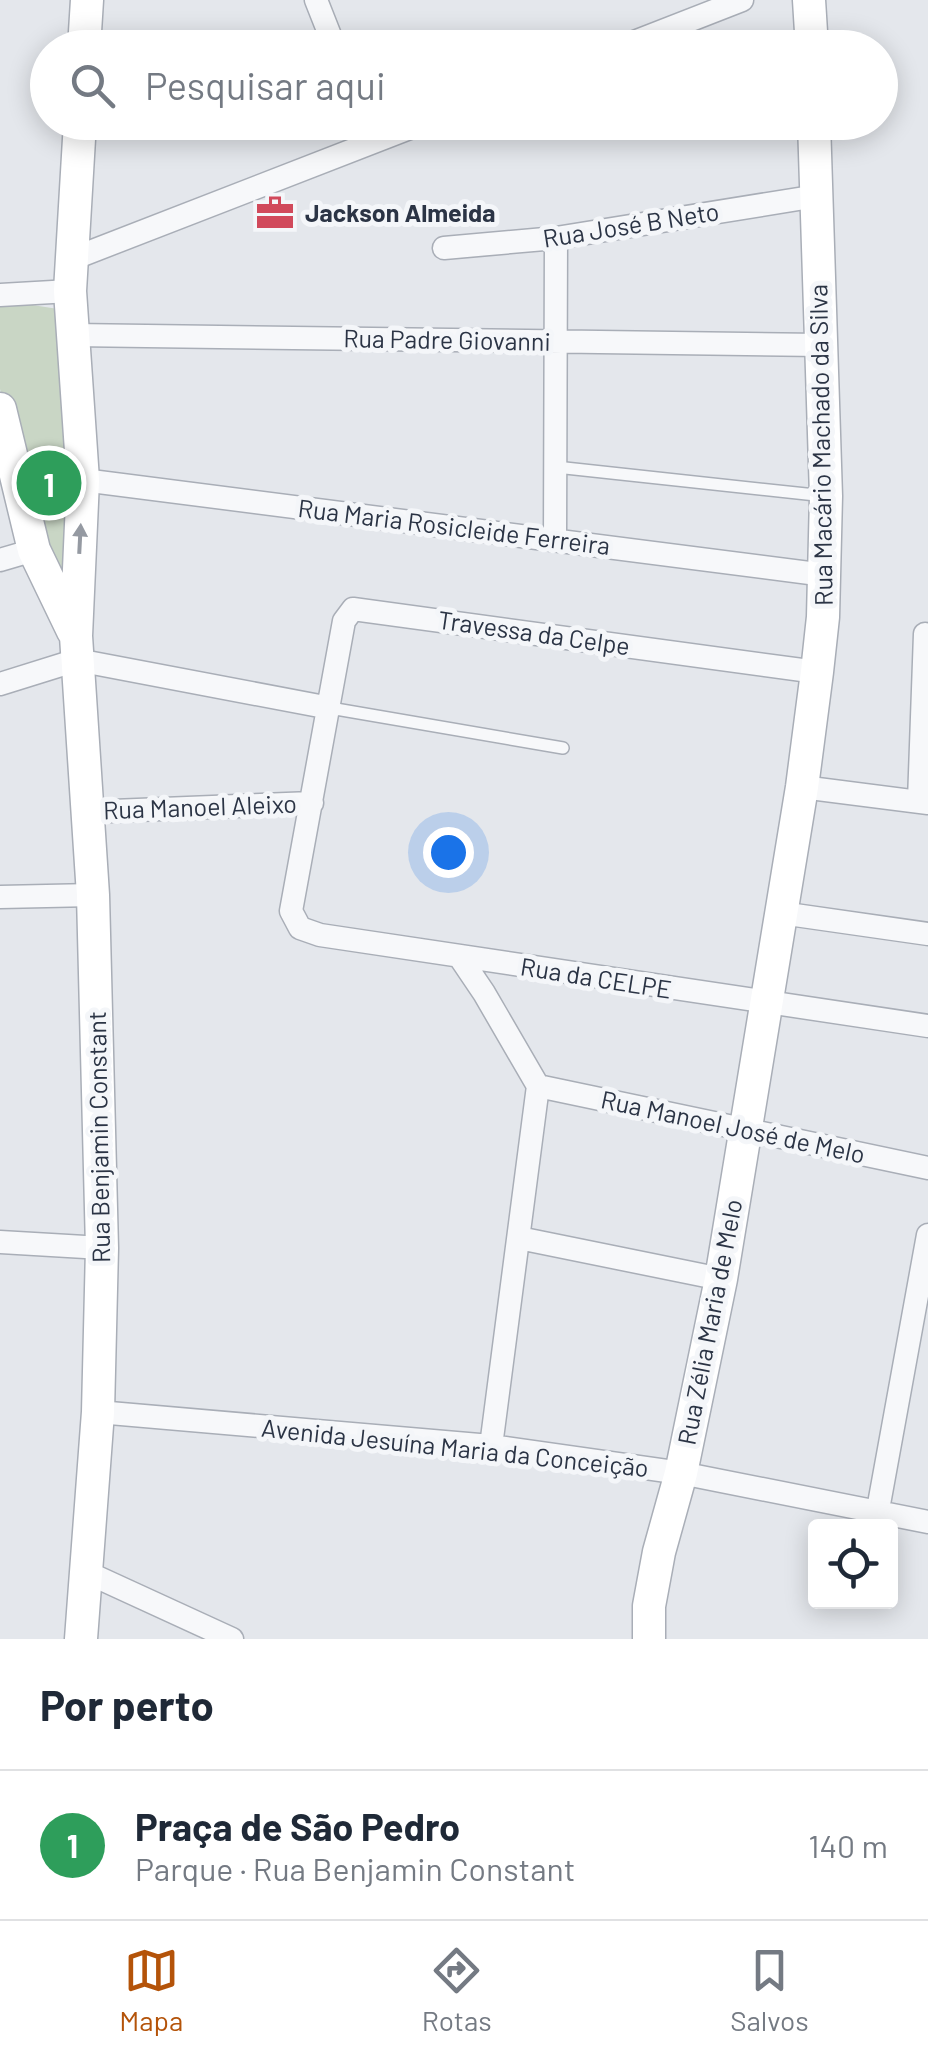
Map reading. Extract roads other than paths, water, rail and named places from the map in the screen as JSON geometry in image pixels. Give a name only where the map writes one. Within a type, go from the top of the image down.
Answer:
[{"type":"street","points":[[85,30],[87,0]]},
{"type":"street","points":[[316,0],[328,30]]},
{"type":"street","points":[[665,30],[742,0]]},
{"type":"street","points":[[809,0],[811,30]]},
{"type":"street","name":"Rua Benjamin Constant","points":[[79,140],[71,275],[83,480],[77,648],[93,895],[102,1248],[98,1412],[81,1639]]},
{"type":"street","points":[[0,295],[71,275],[351,140]]},
{"type":"street","name":"Rua Macário Machado da Silva","points":[[766,1004],[818,672],[824,576],[826,496],[814,140]]},
{"type":"street","name":"Rua José B Neto","points":[[444,248],[556,238],[816,196]]},
{"type":"street","points":[[555,540],[556,238]]},
{"type":"street","name":"Rua Padre Giovanni","points":[[73,334],[822,345]]},
{"type":"street","name":"Rua Benjamin Constant","points":[[0,409],[34,550],[77,648]]},
{"type":"street","name":"Rua Maria Rosicleide Ferreira","points":[[83,480],[824,576]]},
{"type":"street","points":[[0,560],[34,550]]},
{"type":"street","name":"Travessa da Celpe","points":[[330,708],[344,621],[352,609],[818,672]]},
{"type":"street","points":[[802,787],[923,802],[925,634]]},
{"type":"street","points":[[0,684],[77,648],[330,708],[312,803]]},
{"type":"street","name":"Rua Manoel Aleixo","points":[[87,812],[312,803]]},
{"type":"street","name":"Rua da CELPE","points":[[312,803],[292,896],[291,911],[300,928],[320,935],[928,1026]]},
{"type":"street","points":[[0,897],[93,895]]},
{"type":"street","points":[[781,913],[928,934]]},
{"type":"street","points":[[458,956],[538,1086],[491,1446]]},
{"type":"street","name":"Rua Zélia Maria de Melo","points":[[649,1639],[649,1606],[659,1552],[682,1473],[721,1279],[766,1004]]},
{"type":"street","name":"Rua Manoel José de Melo","points":[[538,1086],[928,1168]]},
{"type":"street","points":[[876,1519],[928,1235]]},
{"type":"street","points":[[518,1238],[721,1279]]},
{"type":"street","points":[[0,1242],[102,1248]]},
{"type":"street","name":"Avenida Jesuína Maria da Conceição","points":[[98,1412],[491,1446],[682,1473],[872,1519]]},
{"type":"street","name":"Avenida Jesuína Maria da Conceição","points":[[898,1521],[928,1522]]},
{"type":"street","points":[[86,1572],[232,1639]]},
{"type":"lane","points":[[556,467],[826,496]]},
{"type":"lane","points":[[330,708],[563,748]]},
{"type":"place","name":"Jackson Almeida","points":[[275,213]]},
{"type":"place","name":"Praça de São Pedro","points":[[49,483]]}]
